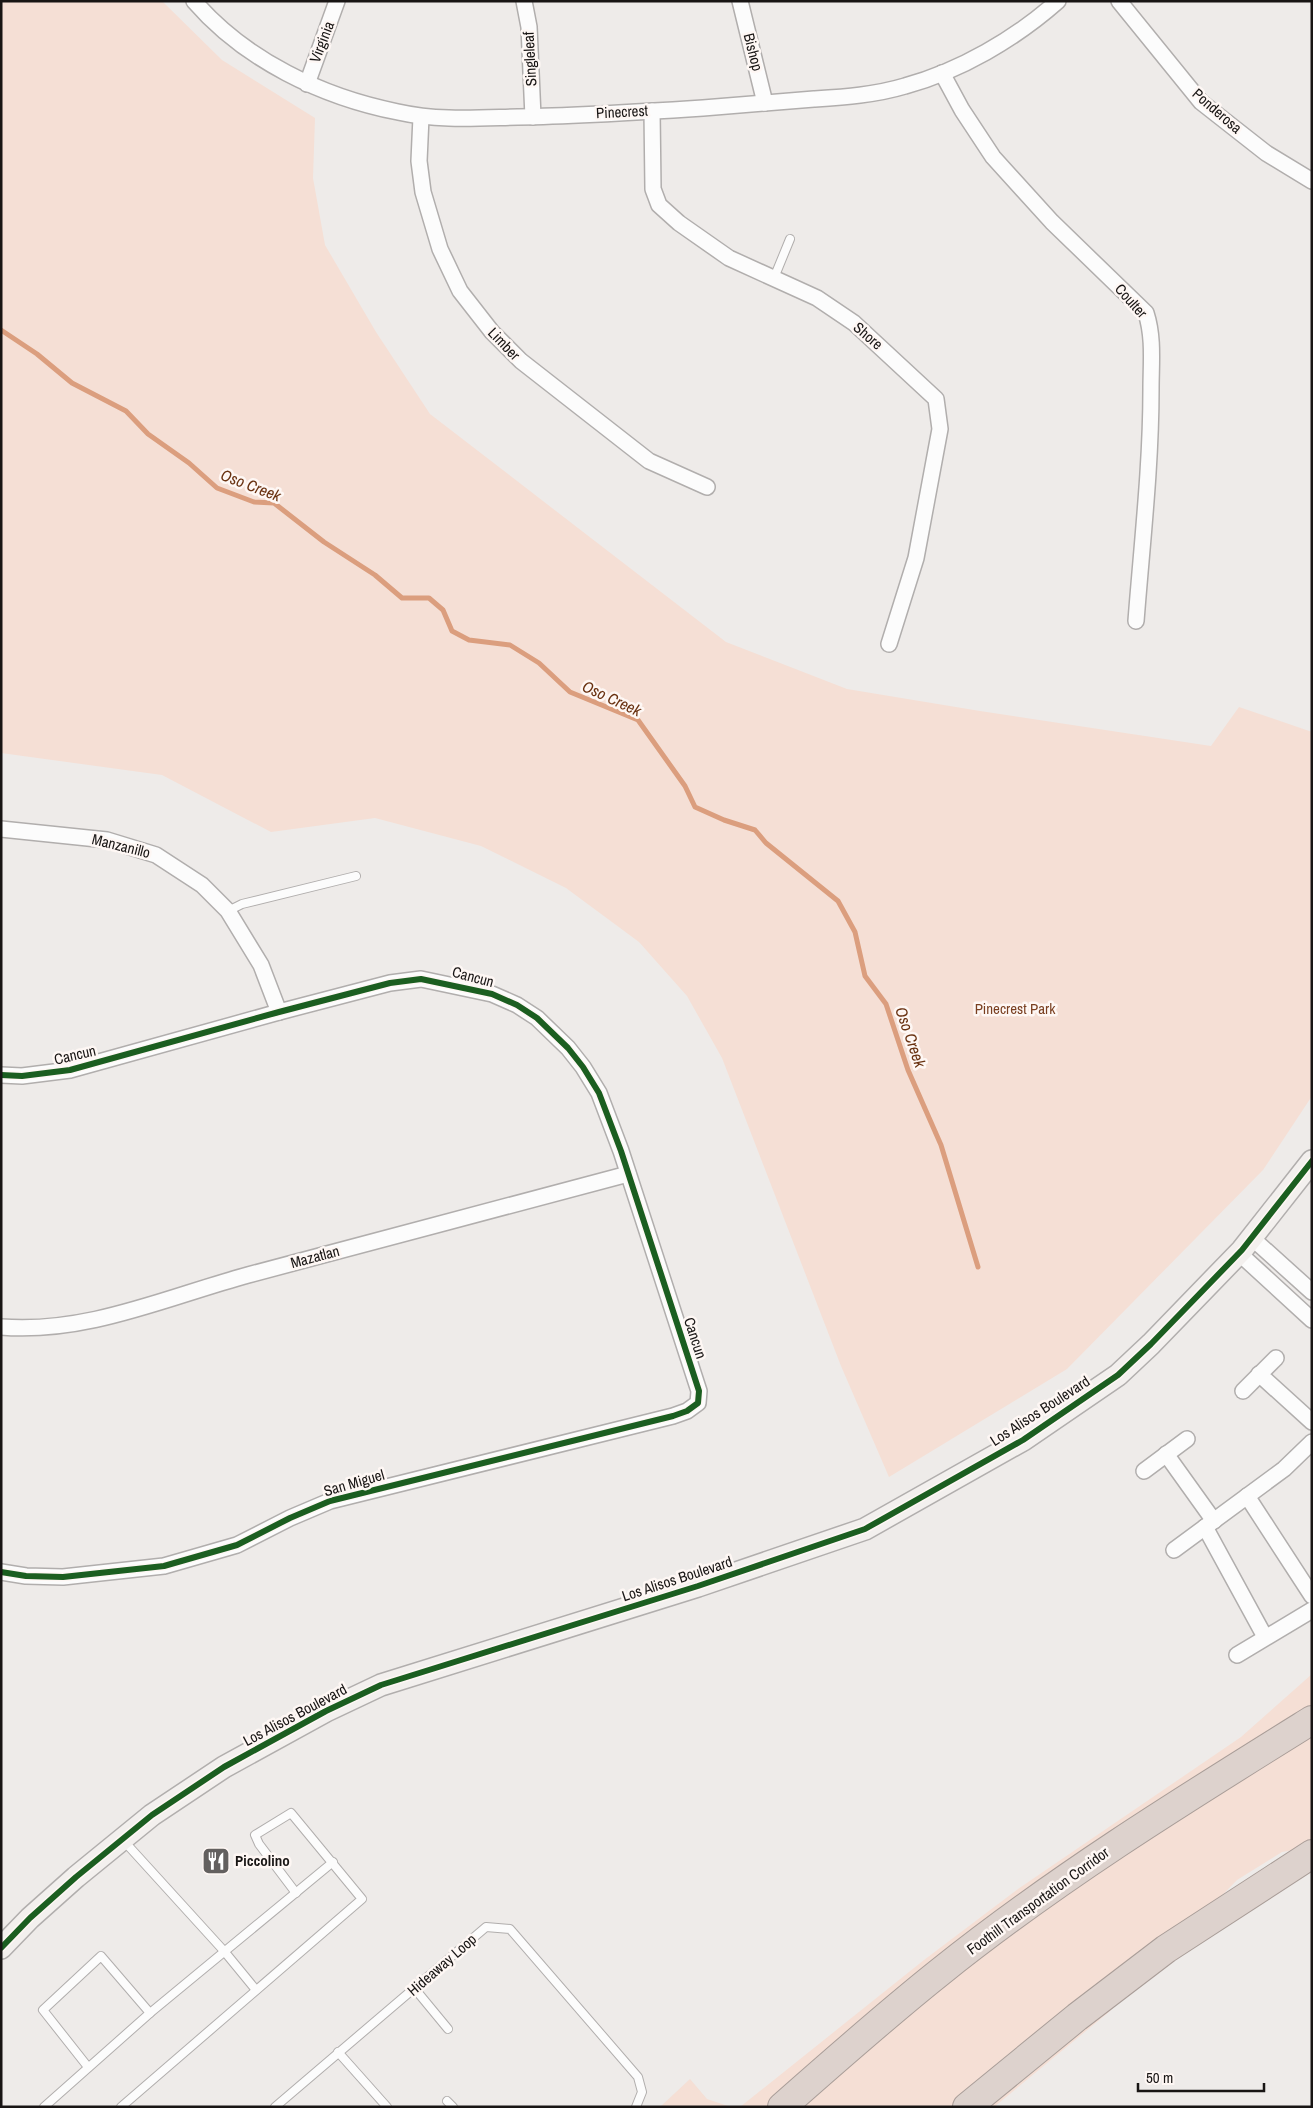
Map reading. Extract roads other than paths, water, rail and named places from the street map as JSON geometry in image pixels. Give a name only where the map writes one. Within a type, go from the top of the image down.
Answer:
[{"type":"highway","name":"Foothill Transportation Corridor","points":[[782,2107],[940,1972],[1027,1906],[1178,1803],[1312,1720]]},
{"type":"highway","points":[[967,2107],[1077,2017],[1166,1949],[1312,1854]]},
{"type":"main road","name":"Los Alisos Boulevard","points":[[1,1948],[30,1918],[122,1838],[182,1794],[224,1767],[326,1710],[381,1686],[688,1589],[865,1529],[1023,1440],[1118,1374],[1151,1344],[1246,1246],[1312,1161]]},
{"type":"street","name":"Pinecrest","points":[[194,1],[205,14],[237,43],[271,65],[307,84],[396,112],[446,119],[652,111],[863,95],[906,86],[942,73],[1016,35],[1058,1]]},
{"type":"street","name":"Virginia","points":[[307,84],[337,1]]},
{"type":"street","name":"Singleleaf","points":[[524,1],[529,27],[533,117]]},
{"type":"street","name":"Bishop","points":[[740,1],[765,103]]},
{"type":"street","name":"Ponderosa","points":[[1119,1],[1201,102],[1266,153],[1312,181]]},
{"type":"street","name":"Coulter","points":[[942,73],[962,110],[993,157],[1052,222],[1146,313],[1152,340],[1151,414],[1136,620]]},
{"type":"street","name":"Shore","points":[[652,111],[654,188],[659,205],[679,223],[729,258],[817,298],[854,323],[936,399],[940,429],[916,558],[889,644]]},
{"type":"street","name":"Limber","points":[[422,117],[419,161],[423,192],[440,249],[460,291],[492,332],[521,361],[649,461],[708,487]]},
{"type":"street","name":"Manzanillo","points":[[1,829],[107,840],[156,855],[202,885],[228,911],[261,964],[279,1012]]},
{"type":"street","name":"Cancun","points":[[1,1075],[22,1076],[70,1070],[279,1012],[390,983],[421,978],[492,994],[517,1005],[537,1018],[568,1048],[583,1067],[599,1093],[622,1151],[699,1391],[698,1403],[687,1411]]},
{"type":"street","name":"Mazatlan","points":[[1,1327],[61,1327],[108,1317],[247,1276],[628,1174]]},
{"type":"street","points":[[1246,1246],[1312,1292]]},
{"type":"street","points":[[1246,1246],[1312,1320]]},
{"type":"street","points":[[1243,1391],[1276,1358]]},
{"type":"street","points":[[1259,1374],[1312,1422]]},
{"type":"street","name":"San Miguel","points":[[1,1572],[63,1577],[164,1566],[237,1545],[290,1518],[330,1501],[575,1442],[687,1411]]},
{"type":"street","points":[[1144,1471],[1187,1439]]},
{"type":"street","points":[[1174,1550],[1284,1469],[1312,1442]]},
{"type":"street","points":[[1166,1454],[1209,1524],[1265,1638]]},
{"type":"street","points":[[1247,1496],[1312,1596]]},
{"type":"street","points":[[1237,1654],[1312,1610]]},
{"type":"lane","points":[[774,278],[790,239]]},
{"type":"lane","points":[[228,911],[242,904],[356,876]]},
{"type":"lane","points":[[122,2107],[362,1899],[291,1812],[255,1835],[258,1844],[296,1893]]},
{"type":"lane","points":[[122,1838],[224,1951],[256,1990]]},
{"type":"lane","points":[[44,2107],[150,2013],[333,1862]]},
{"type":"lane","name":"Hideaway Loop","points":[[275,2107],[486,1928],[510,1928],[638,2077],[642,2092],[636,2107]]},
{"type":"lane","points":[[88,2067],[43,2010],[101,1956],[150,2013]]},
{"type":"lane","points":[[415,1989],[448,2029]]},
{"type":"lane","points":[[338,2052],[387,2107]]},
{"type":"waterway","name":"Oso Creek","points":[[1,330],[37,354],[72,383],[126,411],[148,434],[189,463],[217,488],[254,502],[274,503],[324,542],[375,575],[402,598],[429,598],[443,610],[452,631],[469,640],[510,645],[539,663],[570,692],[638,720],[685,786],[695,807],[724,820],[755,830],[766,843],[838,901],[855,932],[865,976],[886,1004],[908,1070],[941,1145],[978,1267]]},
{"type":"place","name":"Piccolino","points":[[216,1861]]},
{"type":"park label","name":"Pinecrest Park","points":[[1015,1009]]}]
